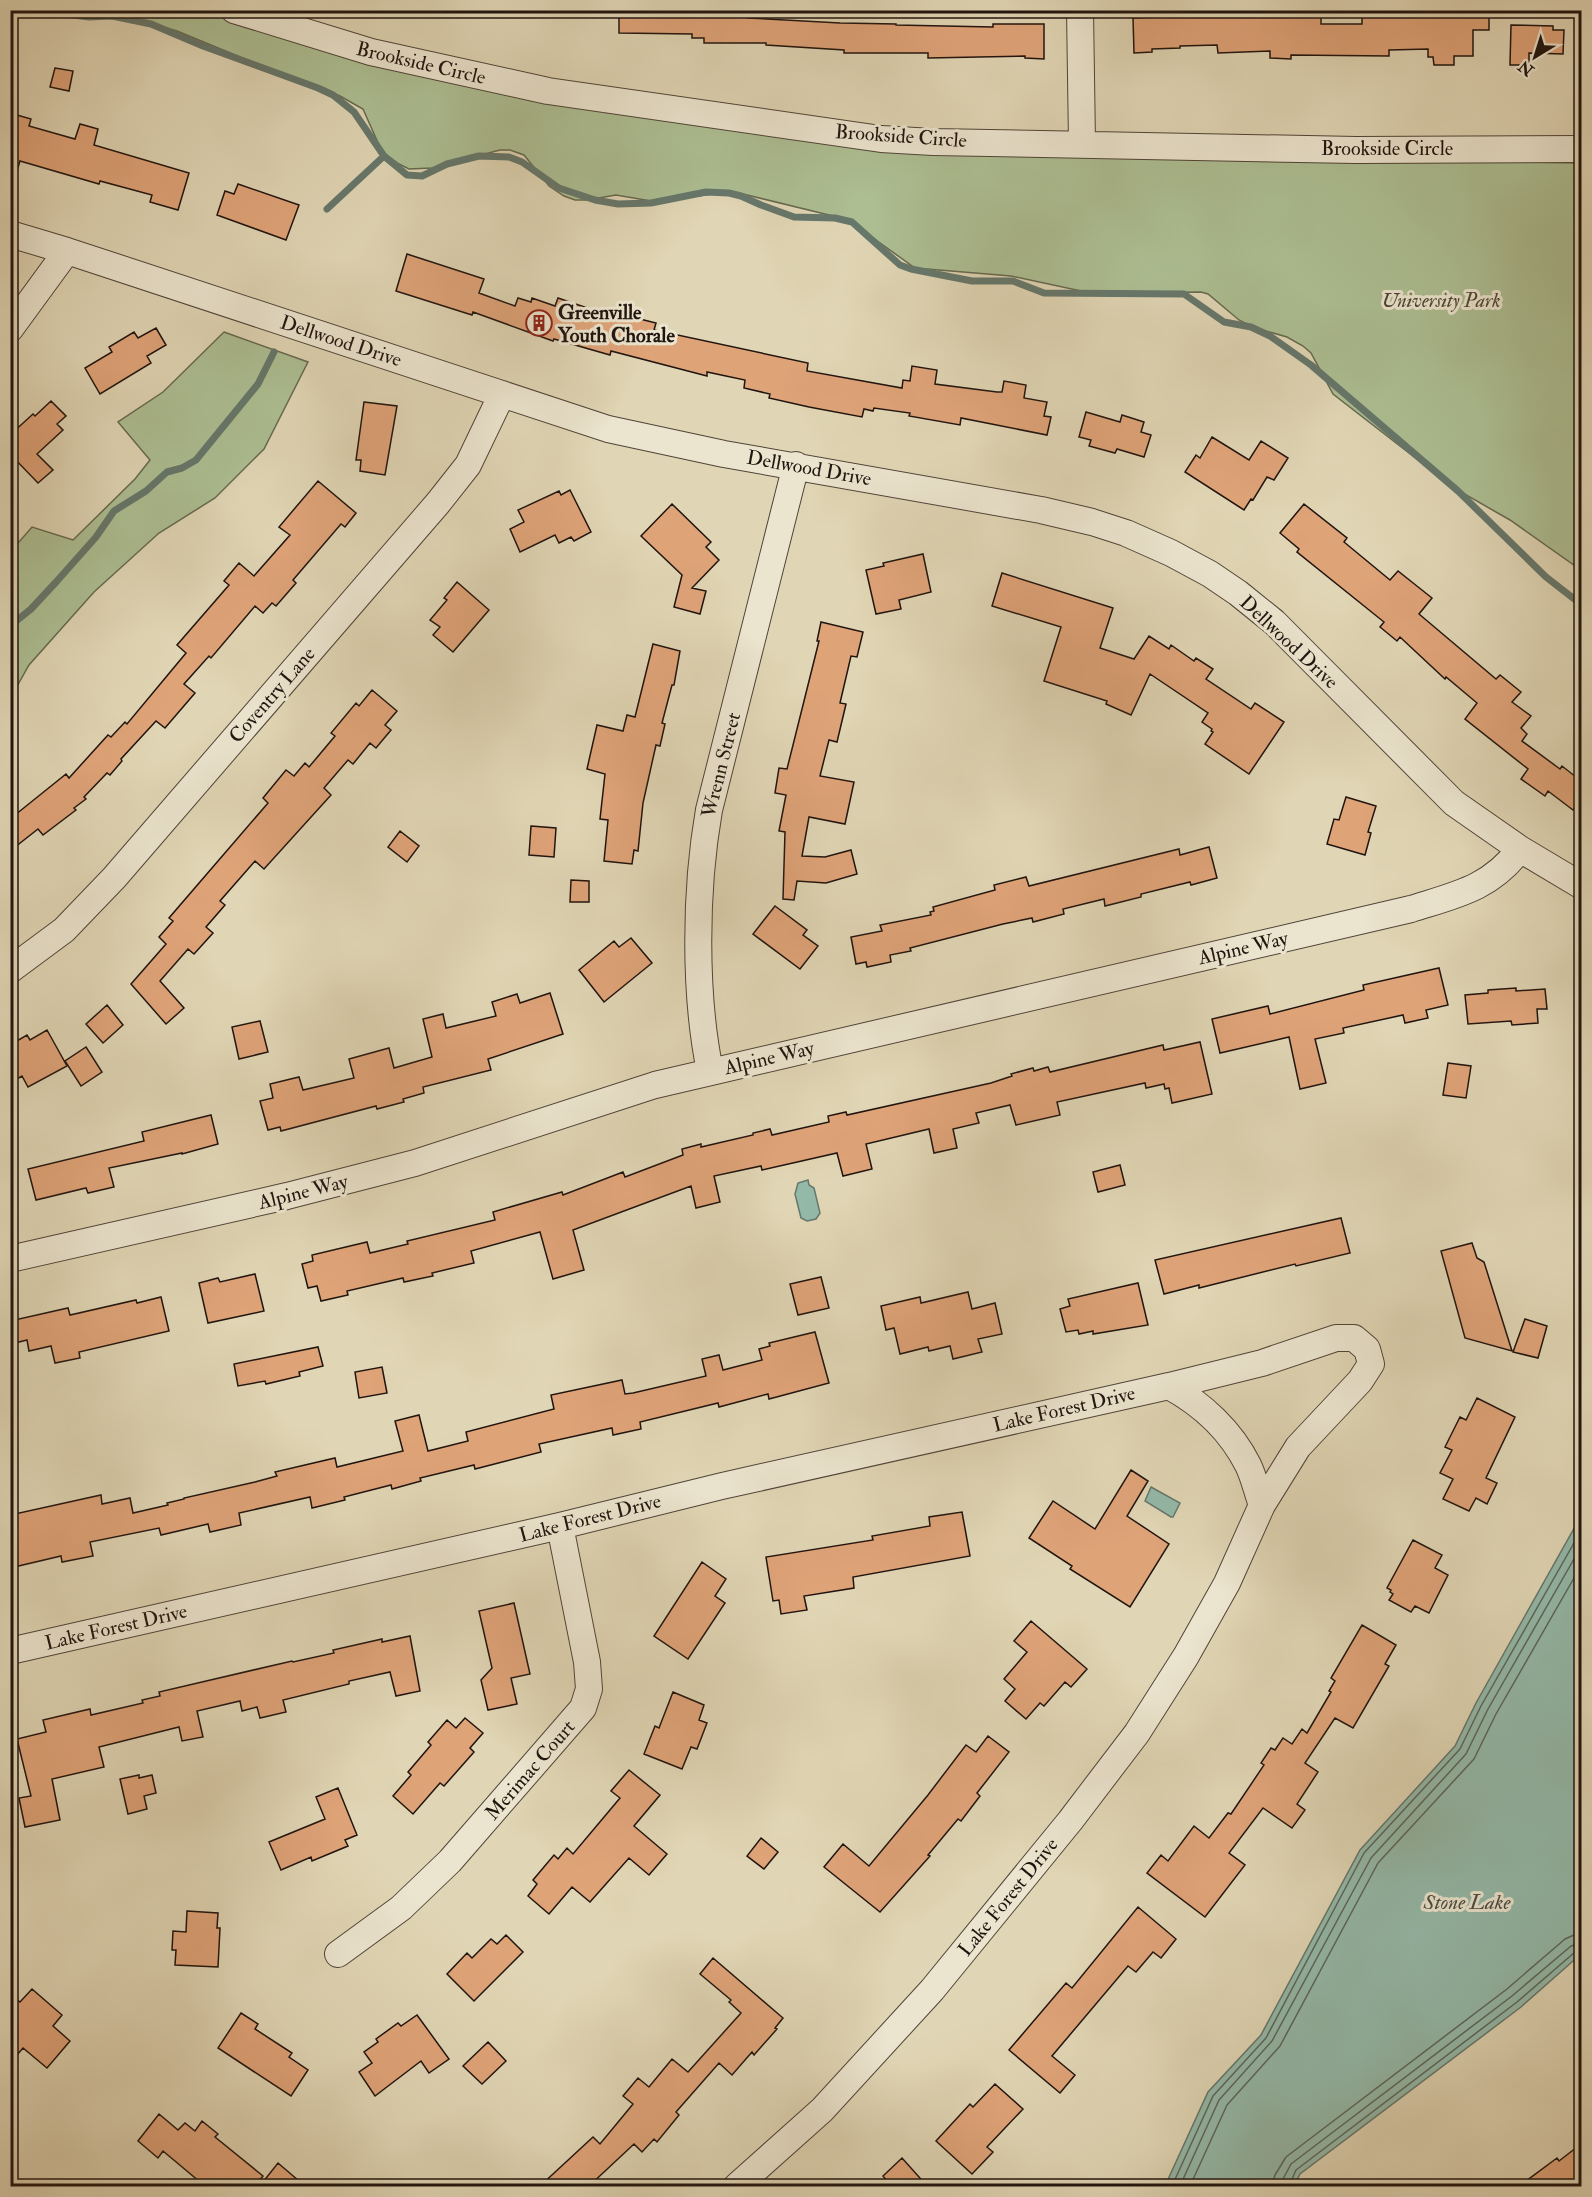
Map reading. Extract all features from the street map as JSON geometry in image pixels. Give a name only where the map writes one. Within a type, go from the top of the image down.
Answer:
[{"type":"street","name":"Brookside Circle","points":[[234,10],[371,52],[548,91],[881,139],[1356,150],[1581,148]]},
{"type":"street","points":[[1080,10],[1082,143]]},
{"type":"street","name":"Dellwood Drive","points":[[10,234],[608,429],[724,454],[1041,510],[1126,533],[1210,574],[1274,622],[1454,803],[1520,849],[1581,886]]},
{"type":"street","points":[[10,329],[67,251]]},
{"type":"street","name":"Coventry Lane","points":[[10,970],[64,930],[114,878],[438,502],[468,465],[502,394]]},
{"type":"street","name":"Wrenn Street","points":[[710,1071],[703,1035],[700,957],[700,878],[703,846],[709,810],[796,465]]},
{"type":"street","name":"Alpine Way","points":[[10,1259],[287,1196],[415,1163],[655,1084],[1410,909],[1470,891],[1491,879],[1507,866],[1520,849]]},
{"type":"street","name":"Lake Forest Drive","points":[[10,1651],[560,1526],[722,1486],[1169,1386],[1262,1363],[1336,1338],[1354,1338],[1367,1349],[1371,1364],[1360,1381],[1298,1447],[1262,1505],[1227,1583],[1186,1656],[1137,1733],[1070,1821],[954,1964],[822,2110],[737,2187]]},
{"type":"street","points":[[1169,1386],[1184,1394],[1225,1429],[1248,1465],[1262,1505]]},
{"type":"street","name":"Merimac Court","points":[[338,1954],[401,1908],[450,1861],[583,1708],[588,1689],[587,1662],[560,1526]]},
{"type":"green space","name":"University Park","points":[[21,11],[205,11],[332,52],[609,111],[1407,160],[1581,163],[1581,570],[1510,520],[1454,488],[1333,394],[1311,353],[1303,346],[1287,337],[1252,327],[1239,320],[1208,294],[1201,292],[1081,291],[1011,276],[915,268],[859,228],[837,217],[739,193],[719,193],[657,202],[616,195],[575,200],[549,186],[524,155],[510,150],[500,150],[432,168],[409,169],[384,153],[363,109],[340,96],[177,31],[149,23],[73,14]]},
{"type":"green space","points":[[224,332],[308,362],[264,449],[215,498],[159,533],[94,592],[29,665],[11,697],[11,551],[32,527],[73,540],[135,479],[150,460],[118,422],[163,392]]},
{"type":"water","points":[[808,1180],[809,1185],[814,1188],[820,1213],[816,1219],[807,1221],[801,1218],[795,1194],[798,1183]]},
{"type":"water","points":[[1151,1487],[1180,1503],[1173,1517],[1145,1501]]},
{"type":"water","name":"Stone Lake","points":[[1581,1516],[1581,1954],[1521,2007],[1300,2174],[1294,2186],[1165,2186],[1208,2092],[1261,2035],[1360,1850],[1455,1746],[1476,1703]]},
{"type":"building","points":[[619,10],[715,11],[715,14],[748,15],[748,18],[896,25],[993,27],[993,24],[1044,24],[1044,59],[1025,58],[1025,56],[928,58],[928,53],[844,53],[844,50],[766,45],[766,43],[704,43],[704,38],[692,38],[692,34],[619,33]]},
{"type":"building","points":[[1158,10],[1178,10],[1179,17],[1261,14],[1321,15],[1321,24],[1362,24],[1362,10],[1489,10],[1489,30],[1473,30],[1473,56],[1454,56],[1454,65],[1434,65],[1433,57],[1428,57],[1428,49],[1389,50],[1389,56],[1291,55],[1291,59],[1270,58],[1270,51],[1218,53],[1217,45],[1180,46],[1180,48],[1152,49],[1152,52],[1134,53],[1133,18],[1158,17]]},
{"type":"building","points":[[1511,25],[1553,26],[1553,30],[1564,30],[1563,54],[1529,53],[1529,65],[1510,65]]},
{"type":"building","points":[[55,68],[73,71],[69,91],[50,87]]},
{"type":"building","points":[[10,113],[31,119],[29,126],[75,139],[80,124],[98,129],[94,145],[189,173],[178,210],[150,202],[152,195],[100,181],[99,184],[20,161],[16,174],[10,173]]},
{"type":"building","points":[[238,184],[299,205],[286,240],[217,215],[225,191],[234,194]]},
{"type":"building","points":[[407,254],[484,279],[479,293],[515,306],[518,298],[531,302],[532,298],[555,306],[558,298],[599,312],[600,309],[656,323],[654,330],[808,363],[807,371],[902,388],[903,380],[910,381],[912,366],[937,370],[935,384],[997,392],[1002,392],[1004,381],[1026,385],[1024,398],[1047,402],[1044,416],[1051,417],[1047,435],[961,418],[960,425],[909,416],[910,413],[874,408],[873,411],[864,409],[862,417],[809,407],[769,398],[770,394],[744,388],[745,380],[707,372],[707,376],[611,351],[610,355],[554,339],[553,341],[473,312],[472,315],[396,291]]},
{"type":"building","points":[[156,328],[166,345],[147,356],[151,363],[100,394],[85,368],[112,352],[109,347],[134,332],[138,338]]},
{"type":"building","points":[[51,401],[66,416],[57,424],[63,430],[37,454],[53,470],[38,483],[10,454],[10,435]]},
{"type":"building","points":[[364,402],[397,406],[385,475],[360,471],[361,460],[356,460]]},
{"type":"building","points":[[1086,412],[1120,422],[1122,415],[1144,422],[1141,432],[1151,435],[1144,457],[1117,449],[1115,453],[1089,446],[1091,440],[1079,437]]},
{"type":"building","points":[[1212,437],[1249,460],[1261,441],[1288,458],[1274,480],[1267,477],[1244,510],[1185,472],[1196,455],[1200,458]]},
{"type":"building","points":[[318,481],[356,513],[345,527],[341,524],[293,580],[296,583],[276,606],[272,603],[263,613],[255,606],[211,658],[209,656],[184,684],[195,693],[165,728],[156,721],[121,759],[122,761],[110,775],[107,773],[84,797],[86,799],[74,808],[76,810],[43,835],[38,829],[10,851],[10,819],[66,774],[69,778],[108,735],[111,737],[125,722],[127,724],[186,653],[177,645],[229,585],[224,581],[239,563],[254,576],[290,535],[279,527]]},
{"type":"building","points":[[570,490],[591,532],[574,541],[571,537],[559,543],[555,535],[520,552],[510,529],[524,522],[518,510],[559,491],[561,495]]},
{"type":"building","points":[[672,504],[711,542],[706,547],[719,560],[692,588],[706,591],[700,614],[674,607],[682,575],[641,536]]},
{"type":"building","points":[[1304,504],[1347,538],[1344,542],[1390,580],[1398,571],[1432,598],[1419,614],[1496,679],[1500,675],[1521,692],[1512,702],[1531,716],[1521,728],[1527,734],[1522,741],[1560,769],[1562,766],[1581,781],[1581,799],[1573,810],[1548,791],[1545,796],[1521,779],[1528,769],[1465,719],[1477,703],[1446,677],[1445,679],[1400,637],[1397,641],[1380,627],[1384,622],[1297,552],[1299,549],[1280,533]]},
{"type":"building","points":[[923,554],[931,592],[899,600],[901,609],[876,614],[866,570],[884,566],[883,563]]},
{"type":"building","points":[[1002,573],[1113,608],[1100,648],[1134,659],[1149,636],[1169,649],[1171,645],[1194,661],[1196,658],[1213,669],[1206,679],[1251,709],[1255,703],[1284,722],[1249,774],[1205,744],[1213,732],[1202,722],[1208,713],[1150,674],[1131,715],[1106,704],[1107,701],[1044,681],[1061,627],[992,606]]},
{"type":"building","points":[[457,582],[489,610],[453,652],[433,635],[440,627],[430,620],[447,600],[444,598]]},
{"type":"building","points":[[821,622],[863,632],[857,657],[851,656],[840,703],[846,704],[837,742],[829,740],[820,776],[854,782],[845,824],[809,817],[802,856],[825,857],[851,850],[857,874],[826,883],[797,881],[794,900],[783,899],[785,832],[779,831],[786,795],[775,793],[779,768],[787,769],[819,641],[817,641]]},
{"type":"building","points":[[653,644],[680,651],[674,685],[672,685],[662,723],[665,724],[660,746],[656,745],[643,803],[638,851],[634,850],[632,864],[604,861],[608,820],[600,819],[605,774],[587,769],[597,725],[623,731],[627,715],[635,717]]},
{"type":"building","points":[[372,690],[397,711],[385,725],[391,730],[376,748],[370,743],[353,764],[348,760],[324,788],[331,795],[264,869],[255,861],[220,901],[225,905],[206,927],[213,933],[194,954],[188,949],[160,981],[184,1008],[166,1024],[131,984],[166,944],[159,937],[173,921],[169,918],[268,803],[263,798],[286,770],[294,776],[305,763],[309,767],[335,736],[331,733],[356,703],[359,706]]},
{"type":"building","points":[[1346,797],[1376,806],[1368,832],[1371,833],[1365,855],[1327,844],[1334,819],[1339,820]]},
{"type":"building","points":[[531,826],[556,828],[554,857],[529,855]]},
{"type":"building","points":[[400,831],[419,846],[407,862],[388,847]]},
{"type":"building","points":[[1209,847],[1217,878],[1141,894],[1141,897],[1105,906],[1104,899],[1063,909],[1064,914],[1033,922],[1032,918],[1003,924],[910,948],[911,951],[890,955],[891,962],[867,967],[866,962],[856,964],[851,937],[882,931],[880,925],[931,915],[930,912],[934,911],[933,907],[995,890],[994,885],[1026,877],[1029,886],[1179,849],[1180,855]]},
{"type":"building","points":[[571,880],[589,881],[589,902],[570,902]]},
{"type":"building","points":[[775,906],[807,930],[803,935],[818,946],[800,969],[753,934]]},
{"type":"building","points":[[631,938],[652,963],[604,1002],[579,970],[614,941],[619,947]]},
{"type":"building","points":[[1439,968],[1448,1005],[1426,1010],[1428,1018],[1405,1023],[1403,1015],[1343,1028],[1344,1033],[1315,1039],[1326,1083],[1300,1089],[1289,1037],[1220,1053],[1212,1019],[1268,1006],[1270,1014],[1364,990],[1363,985]]},
{"type":"building","points":[[1516,988],[1516,991],[1545,989],[1547,1009],[1537,1009],[1538,1023],[1512,1025],[1511,1021],[1468,1024],[1465,995],[1488,993],[1488,990]]},
{"type":"building","points":[[550,993],[563,1034],[488,1059],[491,1070],[423,1087],[424,1093],[403,1099],[404,1102],[377,1109],[376,1106],[281,1131],[280,1127],[268,1130],[260,1101],[273,1098],[270,1084],[299,1077],[303,1090],[354,1078],[349,1059],[389,1048],[394,1068],[432,1057],[423,1019],[443,1014],[446,1028],[496,1016],[492,1002],[517,994],[520,1003]]},
{"type":"building","points":[[107,1005],[123,1025],[103,1043],[86,1024]]},
{"type":"building","points":[[260,1021],[268,1052],[239,1059],[232,1027]]},
{"type":"building","points":[[47,1030],[67,1066],[28,1087],[22,1076],[10,1083],[10,1045],[27,1035],[30,1040]]},
{"type":"building","points":[[1200,1042],[1212,1094],[1172,1103],[1169,1088],[1165,1089],[1164,1084],[1146,1088],[1145,1083],[1057,1102],[1060,1115],[1016,1125],[1010,1105],[976,1113],[979,1123],[953,1129],[957,1148],[934,1153],[929,1129],[866,1144],[872,1169],[843,1176],[837,1153],[762,1170],[761,1166],[714,1176],[720,1202],[696,1208],[691,1186],[573,1230],[584,1270],[553,1279],[540,1232],[471,1251],[474,1263],[432,1273],[433,1276],[404,1282],[403,1278],[347,1291],[348,1295],[321,1301],[317,1286],[308,1288],[302,1264],[313,1261],[312,1255],[367,1242],[370,1253],[408,1244],[407,1241],[495,1220],[493,1212],[562,1192],[563,1195],[623,1172],[625,1177],[683,1155],[682,1149],[701,1144],[701,1147],[770,1129],[772,1135],[829,1122],[828,1116],[846,1112],[847,1115],[991,1083],[1033,1068],[1034,1071],[1048,1067],[1050,1072],[1163,1045],[1164,1050]]},
{"type":"building","points":[[86,1047],[102,1072],[81,1086],[65,1061]]},
{"type":"building","points":[[1448,1063],[1471,1066],[1466,1098],[1443,1095]]},
{"type":"building","points":[[211,1115],[218,1144],[182,1154],[109,1168],[114,1187],[88,1193],[86,1188],[36,1200],[28,1169],[144,1141],[142,1132]]},
{"type":"building","points":[[1120,1165],[1125,1185],[1098,1192],[1093,1172]]},
{"type":"building","points":[[1341,1218],[1350,1253],[1164,1294],[1155,1260]]},
{"type":"building","points":[[1472,1243],[1477,1258],[1484,1262],[1512,1351],[1465,1338],[1441,1251]]},
{"type":"building","points":[[255,1274],[264,1311],[208,1323],[199,1283],[218,1278],[220,1282]]},
{"type":"building","points":[[821,1277],[829,1308],[798,1315],[790,1284]]},
{"type":"building","points":[[1138,1283],[1148,1325],[1093,1334],[1093,1331],[1079,1334],[1078,1330],[1066,1332],[1060,1309],[1070,1306],[1068,1299]]},
{"type":"building","points":[[968,1292],[972,1309],[995,1303],[1002,1334],[978,1339],[982,1352],[953,1359],[950,1346],[929,1351],[928,1347],[900,1354],[894,1328],[886,1330],[881,1306],[920,1297],[921,1303]]},
{"type":"building","points":[[161,1297],[169,1331],[79,1352],[80,1358],[55,1363],[51,1346],[29,1351],[27,1340],[15,1343],[10,1321],[68,1308],[70,1315],[136,1300],[137,1303]]},
{"type":"building","points":[[1525,1319],[1547,1326],[1538,1358],[1513,1352]]},
{"type":"building","points":[[815,1332],[829,1383],[769,1399],[768,1394],[719,1407],[718,1403],[640,1422],[641,1429],[613,1435],[612,1428],[539,1444],[541,1452],[475,1469],[474,1465],[420,1478],[421,1481],[392,1489],[391,1485],[312,1508],[310,1497],[239,1513],[241,1525],[210,1532],[208,1524],[161,1535],[159,1528],[90,1542],[93,1556],[62,1562],[61,1556],[10,1568],[10,1515],[101,1495],[102,1504],[130,1498],[133,1513],[168,1505],[167,1503],[184,1498],[277,1476],[275,1472],[335,1458],[337,1467],[403,1451],[395,1421],[419,1415],[428,1451],[468,1441],[466,1432],[554,1409],[551,1395],[622,1380],[625,1394],[706,1376],[702,1359],[719,1355],[723,1370],[762,1360],[759,1349],[770,1346],[769,1343]]},
{"type":"building","points":[[318,1347],[323,1366],[299,1372],[300,1376],[266,1384],[265,1381],[238,1386],[234,1364]]},
{"type":"building","points":[[382,1367],[387,1393],[359,1398],[355,1372]]},
{"type":"building","points":[[1477,1398],[1515,1417],[1486,1478],[1497,1483],[1487,1504],[1476,1498],[1469,1511],[1443,1499],[1453,1479],[1440,1473],[1452,1450],[1445,1447],[1460,1417],[1466,1420]]},
{"type":"building","points":[[1131,1470],[1148,1481],[1127,1516],[1169,1544],[1130,1607],[1070,1569],[1072,1566],[1029,1538],[1053,1501],[1095,1529]]},
{"type":"building","points":[[962,1512],[970,1556],[853,1577],[854,1588],[804,1596],[807,1610],[781,1614],[779,1600],[773,1601],[766,1557],[873,1540],[872,1536],[930,1526],[929,1517]]},
{"type":"building","points":[[1413,1540],[1442,1555],[1435,1568],[1448,1575],[1429,1613],[1415,1606],[1411,1612],[1389,1600],[1393,1594],[1387,1588]]},
{"type":"building","points":[[702,1562],[726,1579],[715,1596],[725,1603],[688,1659],[654,1636]]},
{"type":"building","points":[[514,1603],[530,1674],[511,1678],[517,1704],[488,1710],[481,1680],[492,1668],[479,1611]]},
{"type":"building","points":[[1031,1621],[1087,1669],[1071,1687],[1065,1682],[1044,1706],[1040,1703],[1026,1719],[1005,1701],[1015,1689],[1004,1679],[1027,1652],[1014,1641]]},
{"type":"building","points":[[1362,1625],[1396,1645],[1385,1664],[1389,1666],[1353,1728],[1335,1718],[1305,1763],[1318,1772],[1297,1804],[1305,1810],[1292,1828],[1263,1808],[1229,1853],[1245,1865],[1205,1917],[1147,1873],[1161,1855],[1168,1861],[1194,1826],[1209,1838],[1228,1813],[1231,1814],[1264,1765],[1261,1763],[1271,1748],[1275,1750],[1283,1738],[1292,1744],[1302,1729],[1307,1733],[1331,1692],[1329,1691],[1335,1681],[1331,1678]]},
{"type":"building","points":[[410,1636],[420,1691],[396,1696],[390,1672],[283,1700],[286,1712],[260,1718],[257,1707],[242,1711],[240,1701],[197,1711],[203,1737],[182,1741],[179,1727],[99,1747],[104,1767],[52,1779],[60,1820],[25,1827],[19,1798],[31,1796],[17,1739],[46,1732],[43,1720],[90,1709],[91,1715],[143,1703],[142,1700],[160,1696],[159,1692],[334,1653],[333,1650],[382,1639],[382,1642]]},
{"type":"building","points":[[673,1692],[704,1705],[699,1720],[707,1723],[697,1749],[691,1747],[682,1769],[644,1754],[655,1726],[659,1728]]},
{"type":"building","points":[[465,1718],[483,1733],[470,1748],[474,1752],[444,1786],[440,1783],[413,1814],[393,1796],[411,1775],[408,1772],[431,1745],[428,1742],[447,1720],[456,1728]]},
{"type":"building","points":[[988,1736],[1009,1752],[977,1793],[980,1796],[961,1821],[958,1819],[928,1855],[930,1856],[880,1912],[824,1867],[843,1844],[869,1866],[966,1745],[976,1752]]},
{"type":"building","points":[[629,1770],[660,1795],[634,1826],[667,1854],[649,1875],[629,1858],[590,1902],[572,1887],[549,1914],[528,1896],[537,1884],[533,1880],[554,1855],[558,1859],[567,1848],[573,1854],[620,1798],[611,1791]]},
{"type":"building","points":[[139,1775],[139,1778],[152,1775],[156,1793],[144,1796],[147,1809],[128,1814],[120,1779]]},
{"type":"building","points":[[338,1788],[357,1835],[345,1840],[348,1846],[312,1861],[311,1857],[281,1870],[269,1842],[325,1819],[316,1797]]},
{"type":"building","points":[[761,1838],[778,1852],[764,1869],[747,1856]]},
{"type":"building","points":[[1138,1907],[1176,1939],[1161,1958],[1153,1952],[1136,1972],[1128,1966],[1052,2056],[1075,2075],[1060,2093],[1009,2050],[1066,1983],[1072,1988]]},
{"type":"building","points":[[187,1911],[218,1913],[217,1928],[220,1928],[218,1967],[175,1965],[176,1950],[172,1950],[173,1931],[186,1932]]},
{"type":"building","points":[[506,1935],[523,1952],[474,2001],[447,1974],[467,1953],[472,1958],[491,1939],[497,1944]]},
{"type":"building","points":[[713,1958],[783,2018],[775,2028],[777,2029],[732,2075],[719,2063],[676,2112],[679,2115],[657,2142],[654,2139],[642,2152],[634,2144],[588,2187],[539,2187],[593,2137],[600,2144],[633,2104],[623,2096],[638,2078],[649,2087],[672,2059],[688,2072],[741,2013],[729,2002],[731,2000],[700,1974]]},
{"type":"building","points":[[32,1989],[62,2015],[53,2026],[70,2041],[47,2068],[23,2048],[10,2063],[10,1994],[20,2002]]},
{"type":"building","points":[[241,2013],[258,2024],[255,2029],[292,2053],[289,2057],[308,2070],[291,2096],[218,2048]]},
{"type":"building","points":[[417,2015],[449,2059],[429,2073],[421,2061],[375,2096],[359,2072],[372,2063],[364,2052],[378,2042],[376,2039],[398,2023],[401,2026]]},
{"type":"building","points":[[488,2042],[506,2061],[482,2084],[463,2066]]},
{"type":"building","points":[[995,2084],[1023,2109],[987,2147],[993,2152],[972,2174],[936,2141],[970,2104],[973,2107]]},
{"type":"building","points":[[159,2114],[178,2130],[185,2123],[195,2131],[202,2121],[218,2134],[215,2137],[263,2176],[254,2187],[206,2187],[163,2151],[158,2158],[138,2141]]},
{"type":"building","points":[[1581,2144],[1581,2187],[1518,2187],[1557,2158],[1559,2161]]},
{"type":"building","points":[[902,2158],[928,2187],[892,2187],[883,2176]]},
{"type":"building","points":[[278,2163],[306,2187],[259,2187]]},
{"type":"waterway","points":[[36,10],[89,17],[112,16],[151,24],[203,46],[318,88],[333,95],[354,112],[384,156],[407,175],[422,176],[447,164],[479,156],[509,157],[522,162],[559,188],[595,200],[618,204],[651,203],[706,192],[729,193],[794,217],[835,218],[852,222],[900,265],[911,269],[972,281],[1013,281],[1044,293],[1184,294],[1224,322],[1251,327],[1270,336],[1311,365],[1458,491],[1546,577],[1582,605]]},
{"type":"waterway","points":[[327,209],[384,156]]},
{"type":"waterway","points":[[10,626],[31,609],[57,581],[96,537],[114,511],[146,491],[167,472],[182,468],[196,460],[258,384],[274,352]]},
{"type":"place","name":"Greenville Youth Chorale","points":[[539,323]]}]
